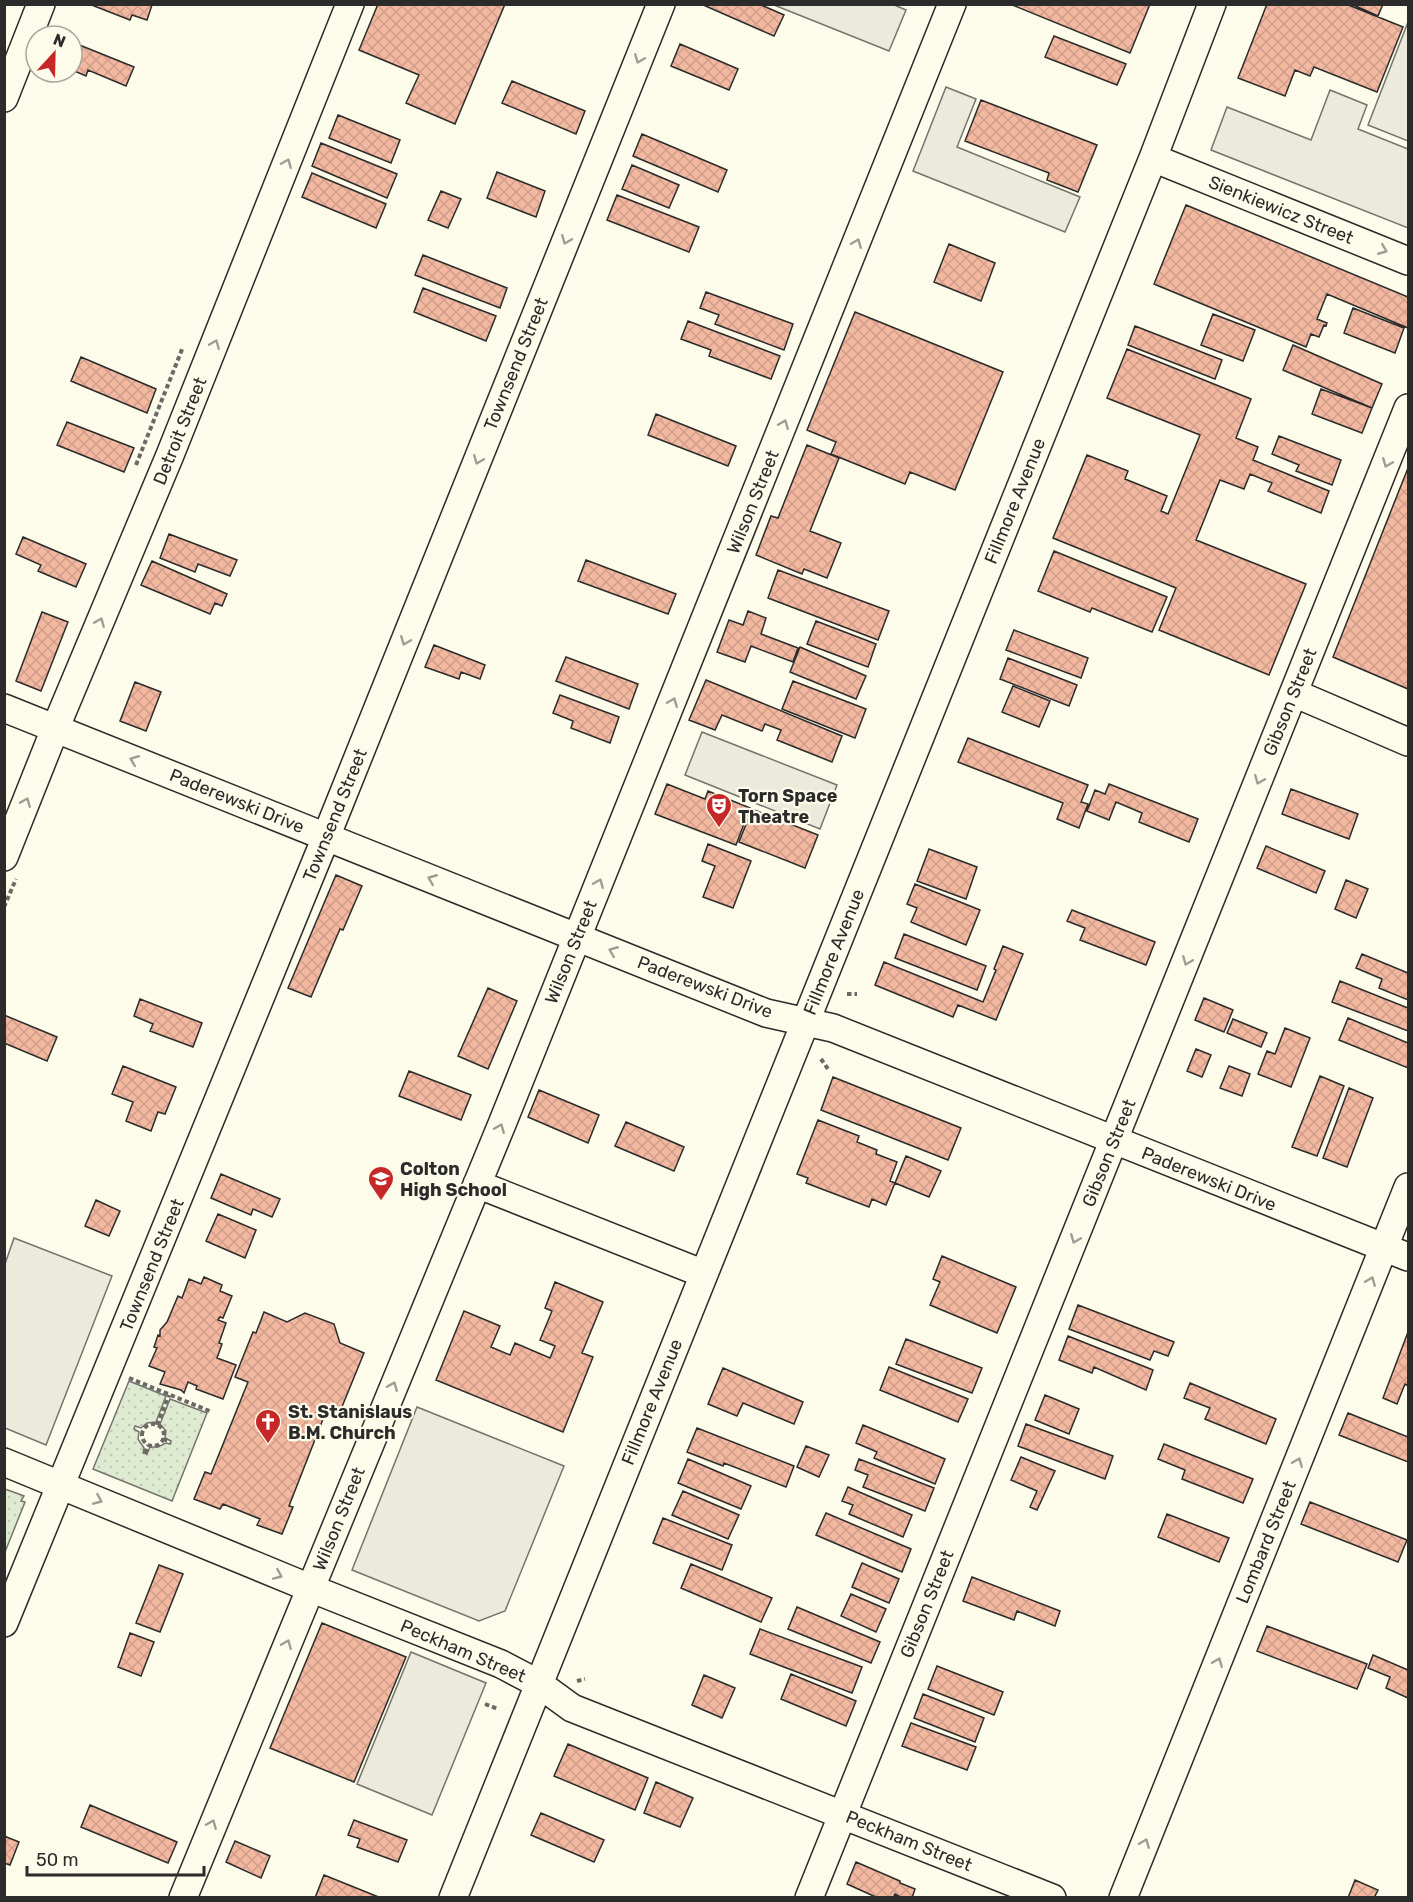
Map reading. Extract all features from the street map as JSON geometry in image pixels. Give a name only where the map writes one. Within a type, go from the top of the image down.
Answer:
[{"type":"street","points":[[4,98],[41,4]]},
{"type":"street","name":"Detroit Street","points":[[4,856],[170,455],[350,4]]},
{"type":"street","name":"Townsend Street","points":[[4,1623],[326,837],[661,4]]},
{"type":"street","name":"Wilson Street","points":[[183,1898],[670,709],[952,4]]},
{"type":"street","name":"Fillmore Avenue","points":[[453,1898],[1153,158],[1212,4]]},
{"type":"street","name":"Sienkiewicz Street","points":[[1153,158],[1408,261]]},
{"type":"street","name":"Gibson Street","points":[[808,1898],[1408,408]]},
{"type":"street","points":[[1294,693],[1408,742]]},
{"type":"street","name":"Paderewski Drive","points":[[4,708],[766,1013],[833,1028],[1396,1252]]},
{"type":"street","points":[[477,1184],[704,1274]]},
{"type":"street","name":"Lombard Street","points":[[1123,1898],[1396,1252],[1408,1187]]},
{"type":"street","name":"Peckham Street","points":[[4,1462],[501,1664],[539,1684],[572,1708],[1052,1898]]},
{"type":"path","points":[[847,994],[857,994]]},
{"type":"path","points":[[821,1059],[828,1070]]},
{"type":"path","points":[[125,1377],[212,1412]]},
{"type":"path","points":[[157,1425],[169,1395]]},
{"type":"path","points":[[150,1424],[157,1425],[162,1430],[163,1439],[156,1445],[148,1445],[142,1438],[142,1431],[150,1424]]},
{"type":"path","points":[[135,1428],[142,1431]]},
{"type":"path","points":[[163,1439],[170,1442]]},
{"type":"path","points":[[145,1453],[148,1445]]},
{"type":"path","points":[[485,1704],[498,1709]]},
{"type":"green space","points":[[129,1381],[166,1396],[156,1422],[147,1423],[141,1428],[135,1426],[134,1429],[139,1432],[138,1439],[144,1448],[143,1453],[147,1454],[150,1447],[170,1444],[171,1441],[165,1438],[166,1431],[160,1424],[170,1399],[207,1413],[172,1501],[93,1469]]},
{"type":"green space","points":[[5,1489],[24,1496],[21,1501],[25,1502],[5,1552]]},
{"type":"shaded area","points":[[892,4],[906,10],[889,51],[774,5]]},
{"type":"shaded area","points":[[1408,22],[1408,141],[1368,125]]},
{"type":"shaded area","points":[[946,87],[976,99],[957,147],[1080,197],[1065,232],[913,171]]},
{"type":"shaded area","points":[[1330,90],[1367,105],[1358,129],[1408,149],[1408,228],[1211,150],[1227,107],[1311,140]]},
{"type":"shaded area","points":[[702,732],[837,785],[820,829],[685,775]]},
{"type":"shaded area","points":[[14,1238],[112,1276],[46,1445],[5,1428],[5,1264]]},
{"type":"shaded area","points":[[417,1407],[564,1466],[505,1611],[479,1621],[352,1570]]},
{"type":"shaded area","points":[[411,1652],[486,1683],[432,1815],[357,1784]]},
{"type":"building","points":[[89,4],[152,5],[147,20],[132,15],[130,20]]},
{"type":"building","points":[[378,4],[505,4],[455,124],[406,103],[419,75],[359,50]]},
{"type":"building","points":[[701,4],[759,4],[784,15],[774,36]]},
{"type":"building","points":[[1010,4],[1150,4],[1130,53]]},
{"type":"building","points":[[1267,4],[1346,4],[1403,27],[1377,92],[1314,67],[1310,76],[1295,70],[1285,96],[1238,78]]},
{"type":"building","points":[[1351,4],[1383,4],[1378,16]]},
{"type":"building","points":[[1054,36],[1126,64],[1117,85],[1045,57]]},
{"type":"building","points":[[680,44],[738,69],[729,90],[671,66]]},
{"type":"building","points":[[84,47],[134,67],[126,86],[88,70],[86,76],[84,75]]},
{"type":"building","points":[[512,81],[585,111],[576,134],[502,103]]},
{"type":"building","points":[[981,100],[1097,145],[1078,192],[1047,180],[1049,173],[965,141]]},
{"type":"building","points":[[338,115],[400,140],[391,163],[329,138]]},
{"type":"building","points":[[642,134],[727,170],[718,192],[633,156]]},
{"type":"building","points":[[321,143],[397,174],[387,198],[312,166]]},
{"type":"building","points":[[632,165],[679,185],[669,208],[622,189]]},
{"type":"building","points":[[497,172],[545,191],[536,217],[487,198]]},
{"type":"building","points":[[312,173],[386,204],[376,228],[302,197]]},
{"type":"building","points":[[441,191],[461,199],[448,228],[428,220]]},
{"type":"building","points":[[617,195],[699,227],[689,252],[607,220]]},
{"type":"building","points":[[1186,205],[1408,297],[1408,328],[1327,294],[1317,319],[1327,323],[1326,326],[1324,325],[1319,337],[1311,334],[1306,347],[1154,284]]},
{"type":"building","points":[[949,244],[995,263],[981,301],[934,282]]},
{"type":"building","points":[[423,255],[507,288],[500,308],[415,275]]},
{"type":"building","points":[[423,288],[496,316],[486,341],[414,312]]},
{"type":"building","points":[[706,292],[793,324],[784,350],[715,324],[719,315],[700,308]]},
{"type":"building","points":[[1353,308],[1404,328],[1395,353],[1344,333]]},
{"type":"building","points":[[855,312],[1003,372],[955,490],[910,472],[905,484],[831,454],[836,442],[807,430]]},
{"type":"building","points":[[1213,314],[1255,330],[1243,361],[1201,345]]},
{"type":"building","points":[[688,321],[780,356],[771,379],[709,356],[711,350],[681,339]]},
{"type":"building","points":[[1135,326],[1222,360],[1215,379],[1128,345]]},
{"type":"building","points":[[1293,345],[1382,384],[1372,408],[1283,370]]},
{"type":"building","points":[[1127,349],[1251,399],[1236,438],[1258,447],[1253,460],[1329,491],[1321,513],[1268,491],[1272,483],[1250,474],[1244,489],[1220,480],[1196,540],[1306,584],[1269,675],[1159,630],[1176,588],[1053,538],[1087,455],[1128,471],[1125,479],[1167,496],[1161,511],[1168,514],[1200,435],[1107,398]]},
{"type":"building","points":[[81,357],[156,389],[147,413],[71,381]]},
{"type":"building","points":[[1321,389],[1372,408],[1362,433],[1312,414]]},
{"type":"building","points":[[656,414],[736,446],[728,466],[648,435]]},
{"type":"building","points":[[67,422],[134,448],[124,472],[57,445]]},
{"type":"building","points":[[1279,436],[1341,460],[1332,485],[1296,471],[1299,465],[1272,454]]},
{"type":"building","points":[[807,445],[839,458],[810,531],[841,543],[827,578],[804,569],[802,574],[756,555],[771,516],[778,518]]},
{"type":"building","points":[[1408,468],[1408,689],[1333,657]]},
{"type":"building","points":[[169,534],[237,560],[230,576],[198,564],[195,572],[160,558]]},
{"type":"building","points":[[23,537],[86,564],[76,587],[38,571],[41,565],[16,554]]},
{"type":"building","points":[[1054,551],[1167,597],[1152,632],[1092,608],[1090,612],[1038,591]]},
{"type":"building","points":[[586,560],[676,594],[668,614],[578,581]]},
{"type":"building","points":[[152,561],[227,594],[222,606],[215,603],[210,614],[141,585]]},
{"type":"building","points":[[778,570],[889,611],[878,640],[768,598]]},
{"type":"building","points":[[748,611],[766,618],[761,634],[798,648],[793,662],[751,646],[745,662],[717,652],[729,620],[743,625]]},
{"type":"building","points":[[42,612],[68,622],[41,691],[16,681]]},
{"type":"building","points":[[816,621],[876,644],[868,667],[807,644]]},
{"type":"building","points":[[1014,630],[1088,658],[1081,678],[1006,650]]},
{"type":"building","points":[[434,645],[485,665],[480,679],[461,672],[459,679],[425,667]]},
{"type":"building","points":[[800,647],[866,676],[856,699],[790,672]]},
{"type":"building","points":[[566,657],[638,684],[629,709],[556,681]]},
{"type":"building","points":[[1008,658],[1077,685],[1069,706],[1000,679]]},
{"type":"building","points":[[706,680],[842,736],[832,762],[777,740],[781,730],[765,724],[762,731],[722,715],[715,730],[689,720]]},
{"type":"building","points":[[793,681],[866,709],[855,738],[782,709]]},
{"type":"building","points":[[135,682],[161,692],[146,731],[120,721]]},
{"type":"building","points":[[1013,686],[1050,701],[1039,727],[1002,712]]},
{"type":"building","points":[[560,695],[619,717],[610,743],[571,728],[573,721],[553,713]]},
{"type":"building","points":[[968,738],[1088,785],[1081,802],[1088,804],[1079,828],[1057,819],[1063,803],[958,762]]},
{"type":"building","name":"Torn Space Theatre","points":[[667,784],[705,799],[708,791],[750,808],[736,845],[655,814]]},
{"type":"building","points":[[1109,784],[1198,819],[1189,842],[1139,822],[1142,813],[1116,802],[1109,820],[1087,811],[1095,790],[1105,794]]},
{"type":"building","points":[[1291,789],[1358,814],[1349,839],[1282,814]]},
{"type":"building","points":[[752,809],[818,835],[805,868],[739,842]]},
{"type":"building","points":[[708,844],[751,861],[733,908],[703,897],[715,866],[702,861]]},
{"type":"building","points":[[1266,846],[1325,871],[1316,893],[1257,868]]},
{"type":"building","points":[[929,849],[977,867],[966,899],[917,881]]},
{"type":"building","points":[[336,875],[362,886],[343,930],[340,929],[311,997],[288,988]]},
{"type":"building","points":[[1346,880],[1368,889],[1356,918],[1335,909]]},
{"type":"building","points":[[915,884],[980,910],[966,945],[911,922],[917,908],[907,904]]},
{"type":"building","points":[[1072,910],[1155,942],[1146,965],[1080,940],[1085,928],[1067,921]]},
{"type":"building","points":[[904,934],[986,966],[977,990],[895,958]]},
{"type":"building","points":[[1003,946],[1023,954],[996,1020],[958,1005],[953,1017],[875,985],[884,962],[983,1002]]},
{"type":"building","points":[[1362,954],[1408,973],[1408,1000],[1379,988],[1382,979],[1356,968]]},
{"type":"building","points":[[1340,981],[1408,1008],[1408,1031],[1332,1002]]},
{"type":"building","points":[[488,988],[517,1001],[488,1069],[458,1056]]},
{"type":"building","points":[[1204,998],[1233,1010],[1224,1032],[1195,1020]]},
{"type":"building","points":[[140,999],[202,1023],[193,1047],[150,1031],[153,1024],[134,1016]]},
{"type":"building","points":[[4,1015],[57,1037],[47,1061],[4,1043]]},
{"type":"building","points":[[1348,1018],[1408,1043],[1408,1068],[1339,1040]]},
{"type":"building","points":[[1233,1019],[1267,1033],[1261,1047],[1227,1033]]},
{"type":"building","points":[[1285,1028],[1310,1038],[1291,1087],[1258,1074],[1267,1051],[1275,1054]]},
{"type":"building","points":[[1196,1049],[1211,1055],[1202,1077],[1187,1071]]},
{"type":"building","points":[[123,1066],[176,1087],[165,1114],[158,1112],[151,1131],[126,1121],[133,1102],[112,1094]]},
{"type":"building","points":[[1229,1066],[1250,1074],[1242,1096],[1220,1088]]},
{"type":"building","points":[[409,1071],[471,1095],[461,1120],[399,1096]]},
{"type":"building","points":[[1320,1076],[1344,1086],[1317,1156],[1292,1147]]},
{"type":"building","points":[[833,1077],[961,1128],[948,1160],[821,1110]]},
{"type":"building","points":[[1349,1088],[1373,1098],[1347,1167],[1323,1158]]},
{"type":"building","points":[[539,1090],[599,1115],[588,1143],[528,1117]]},
{"type":"building","points":[[818,1120],[859,1136],[857,1142],[877,1150],[876,1154],[897,1162],[890,1181],[895,1183],[886,1205],[872,1199],[869,1207],[806,1183],[808,1178],[797,1174]]},
{"type":"building","points":[[626,1122],[684,1147],[674,1171],[615,1146]]},
{"type":"building","points":[[906,1156],[941,1171],[929,1197],[895,1183]]},
{"type":"building","points":[[221,1174],[280,1199],[272,1217],[253,1209],[251,1215],[211,1198]]},
{"type":"building","points":[[96,1200],[120,1211],[109,1236],[85,1226]]},
{"type":"building","points":[[218,1214],[256,1230],[245,1258],[206,1241]]},
{"type":"building","points":[[942,1256],[1016,1287],[997,1333],[930,1305],[940,1282],[933,1279]]},
{"type":"building","points":[[204,1277],[222,1285],[220,1291],[232,1296],[223,1318],[220,1317],[218,1320],[226,1323],[217,1358],[236,1365],[223,1399],[196,1389],[197,1386],[188,1382],[184,1393],[160,1384],[165,1372],[149,1366],[157,1348],[154,1347],[158,1335],[160,1336],[160,1330],[167,1322],[178,1296],[182,1298],[189,1279],[201,1284]]},
{"type":"building","points":[[555,1282],[603,1302],[582,1353],[593,1357],[563,1432],[436,1380],[464,1311],[500,1326],[491,1347],[510,1355],[515,1343],[550,1358],[555,1346],[540,1340],[552,1311],[545,1308]]},
{"type":"building","points":[[1078,1305],[1174,1342],[1168,1356],[1154,1351],[1150,1360],[1069,1329]]},
{"type":"building","name":"St. Stanislaus B.M. Church","points":[[264,1312],[287,1322],[305,1313],[334,1324],[340,1343],[364,1353],[337,1419],[325,1414],[289,1506],[293,1507],[282,1534],[257,1525],[260,1519],[223,1504],[220,1509],[194,1499],[205,1472],[211,1474],[248,1382],[235,1377],[253,1332],[256,1333]]},
{"type":"building","points":[[1408,1332],[1408,1386],[1405,1384],[1397,1404],[1383,1398]]},
{"type":"building","points":[[1068,1336],[1153,1370],[1146,1390],[1094,1367],[1092,1373],[1059,1360]]},
{"type":"building","points":[[906,1339],[982,1368],[972,1393],[896,1364]]},
{"type":"building","points":[[889,1367],[968,1399],[958,1422],[880,1390]]},
{"type":"building","points":[[723,1368],[803,1402],[794,1424],[743,1403],[737,1416],[708,1404]]},
{"type":"building","points":[[1190,1383],[1276,1419],[1266,1444],[1205,1419],[1210,1408],[1184,1398]]},
{"type":"building","points":[[1045,1395],[1079,1409],[1069,1434],[1035,1420]]},
{"type":"building","points":[[1348,1413],[1408,1437],[1408,1462],[1339,1435]]},
{"type":"building","points":[[1026,1424],[1113,1456],[1105,1479],[1018,1446]]},
{"type":"building","points":[[863,1425],[945,1459],[935,1484],[874,1458],[877,1452],[856,1443]]},
{"type":"building","points":[[697,1428],[794,1466],[786,1487],[724,1463],[723,1466],[687,1452]]},
{"type":"building","points":[[1164,1444],[1253,1479],[1243,1503],[1182,1479],[1185,1470],[1158,1459]]},
{"type":"building","points":[[806,1446],[829,1455],[819,1477],[797,1467]]},
{"type":"building","points":[[1021,1457],[1055,1471],[1037,1510],[1030,1507],[1037,1491],[1011,1480]]},
{"type":"building","points":[[688,1459],[751,1486],[741,1509],[678,1483]]},
{"type":"building","points":[[859,1459],[934,1488],[925,1511],[863,1487],[868,1475],[855,1470]]},
{"type":"building","points":[[848,1487],[912,1515],[903,1537],[849,1514],[853,1505],[842,1501]]},
{"type":"building","points":[[683,1491],[739,1515],[728,1539],[672,1515]]},
{"type":"building","points":[[1310,1502],[1407,1540],[1398,1562],[1301,1524]]},
{"type":"building","points":[[826,1513],[911,1549],[902,1572],[816,1535]]},
{"type":"building","points":[[1167,1514],[1229,1538],[1219,1562],[1158,1537]]},
{"type":"building","points":[[663,1518],[732,1545],[722,1570],[653,1543]]},
{"type":"building","points":[[862,1563],[899,1579],[889,1603],[852,1587]]},
{"type":"building","points":[[691,1564],[772,1598],[761,1622],[681,1588]]},
{"type":"building","points":[[159,1565],[183,1574],[160,1632],[136,1623]]},
{"type":"building","points":[[972,1577],[1060,1611],[1055,1626],[1017,1611],[1014,1620],[963,1601]]},
{"type":"building","points":[[851,1594],[886,1609],[876,1632],[841,1616]]},
{"type":"building","points":[[797,1607],[880,1642],[871,1663],[788,1629]]},
{"type":"building","points":[[322,1623],[406,1657],[354,1782],[270,1748]]},
{"type":"building","points":[[1267,1626],[1367,1664],[1357,1689],[1257,1651]]},
{"type":"building","points":[[760,1629],[862,1667],[852,1693],[750,1654]]},
{"type":"building","points":[[130,1633],[154,1642],[141,1676],[118,1667]]},
{"type":"building","points":[[1373,1655],[1408,1670],[1408,1698],[1386,1688],[1390,1677],[1368,1668]]},
{"type":"building","points":[[937,1666],[1003,1692],[994,1715],[928,1689]]},
{"type":"building","points":[[791,1674],[856,1701],[846,1726],[781,1699]]},
{"type":"building","points":[[704,1675],[735,1688],[722,1718],[692,1705]]},
{"type":"building","points":[[923,1694],[984,1718],[975,1742],[914,1718]]},
{"type":"building","points":[[911,1723],[976,1747],[967,1770],[902,1746]]},
{"type":"building","points":[[568,1744],[648,1778],[635,1810],[554,1776]]},
{"type":"building","points":[[656,1782],[693,1798],[680,1827],[644,1813]]},
{"type":"building","points":[[90,1805],[177,1842],[168,1863],[81,1827]]},
{"type":"building","points":[[541,1813],[604,1840],[594,1862],[531,1835]]},
{"type":"building","points":[[354,1820],[407,1840],[398,1862],[357,1847],[360,1839],[348,1835]]},
{"type":"building","points":[[4,1836],[19,1842],[10,1865],[4,1863]]},
{"type":"building","points":[[235,1841],[270,1856],[261,1878],[226,1862]]},
{"type":"building","points":[[856,1862],[915,1889],[912,1898],[902,1898],[895,1894],[893,1898],[878,1898],[847,1884]]},
{"type":"building","points":[[324,1875],[381,1898],[315,1898]]},
{"type":"building","points":[[1355,1880],[1378,1890],[1374,1898],[1348,1898]]},
{"type":"place","name":"Torn Space Theatre","points":[[719,829]]},
{"type":"place","name":"Colton High School","points":[[381,1202]]},
{"type":"place","name":"St. Stanislaus B.M. Church","points":[[268,1445]]}]
